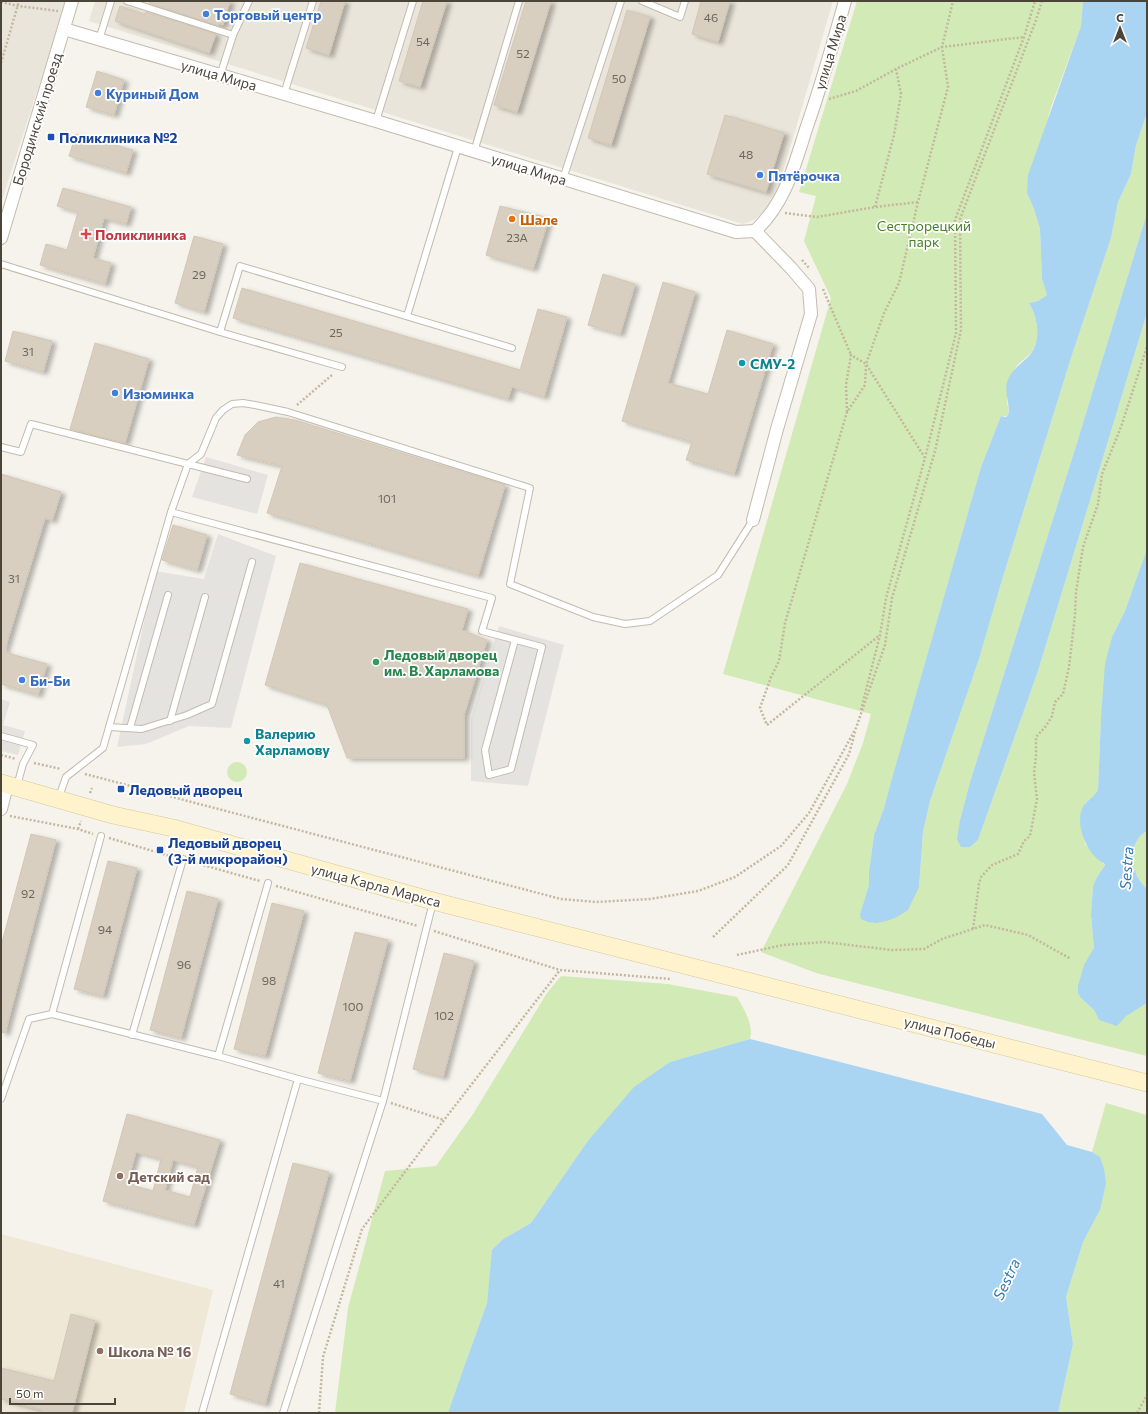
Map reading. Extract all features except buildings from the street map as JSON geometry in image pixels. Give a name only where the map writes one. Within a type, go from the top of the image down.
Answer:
[{"type":"street","name":"Бородинский проезд","points":[[1,238],[72,1]]},
{"type":"street","name":"улица Мира","points":[[64,29],[284,94],[736,232],[755,231],[773,212],[789,180],[816,102],[846,1]]},
{"type":"street","points":[[753,520],[777,429],[811,314],[809,289],[755,231]]},
{"type":"street","points":[[5,813],[8,785]]},
{"type":"street","name":"улица Карла Маркса","points":[[8,785],[113,815],[173,828],[433,901],[753,982]]},
{"type":"street","name":"улица Победы","points":[[753,982],[1147,1083]]},
{"type":"lane","points":[[99,40],[111,1]]},
{"type":"lane","points":[[127,1],[233,35]]},
{"type":"lane","points":[[220,76],[233,35],[249,1]]},
{"type":"lane","points":[[284,94],[313,1]]},
{"type":"lane","points":[[376,122],[413,1]]},
{"type":"lane","points":[[474,152],[519,1]]},
{"type":"lane","points":[[562,179],[621,1]]},
{"type":"lane","points":[[642,1],[680,17],[685,1]]},
{"type":"lane","points":[[407,316],[458,147]]},
{"type":"lane","points":[[1,264],[220,332],[342,367]]},
{"type":"lane","points":[[220,332],[240,266],[512,348]]},
{"type":"lane","points":[[58,799],[66,777],[102,748],[171,512],[188,464],[201,454],[216,418],[223,410],[232,404],[255,405],[288,412],[530,488],[510,584],[593,617],[625,624],[650,621],[718,575],[753,520]]},
{"type":"lane","points":[[1,447],[21,452],[30,424],[247,478]]},
{"type":"lane","points":[[171,512],[492,598],[482,631],[542,647],[511,769],[489,775],[485,750],[515,640]]},
{"type":"lane","points":[[109,727],[142,729],[187,715],[212,704],[252,562]]},
{"type":"lane","points":[[130,728],[168,595]]},
{"type":"lane","points":[[170,721],[205,597]]},
{"type":"lane","points":[[1,736],[33,745],[25,761],[8,785]]},
{"type":"lane","points":[[52,1014],[101,836]]},
{"type":"lane","points":[[132,1035],[183,859]]},
{"type":"lane","points":[[218,1056],[268,883]]},
{"type":"lane","points":[[283,1413],[383,1101],[433,901]]},
{"type":"lane","points":[[1,1099],[29,1019],[52,1014],[218,1056],[383,1101]]},
{"type":"lane","points":[[202,1413],[298,1079]]},
{"type":"path","points":[[1,63],[19,1]]},
{"type":"path","points":[[880,635],[767,725],[760,708],[770,677],[779,662],[785,623],[847,412],[864,385],[866,364],[884,313],[899,283],[918,202],[948,87],[942,47],[953,1]]},
{"type":"path","points":[[713,937],[788,865],[849,754],[880,635],[886,598],[925,458],[956,333],[955,220],[1024,37],[1035,1]]},
{"type":"path","points":[[1,755],[109,779],[561,899],[596,902],[650,899],[698,891],[735,878],[781,846],[809,813],[856,728],[885,645],[892,598],[935,451],[961,330],[960,219],[1042,1]]},
{"type":"path","points":[[1,2],[18,6],[69,13]]},
{"type":"path","points":[[816,102],[856,91],[896,69],[942,47],[1024,37]]},
{"type":"path","points":[[875,207],[894,134],[900,100],[896,69]]},
{"type":"path","points":[[773,212],[817,217],[875,207],[918,202]]},
{"type":"path","points":[[973,929],[981,877],[992,865],[1018,854],[1024,841],[1030,836],[1036,799],[1034,773],[1036,737],[1046,726],[1052,716],[1055,702],[1063,694],[1069,667],[1076,592],[1083,547],[1098,504],[1102,474],[1122,427],[1147,347]]},
{"type":"path","points":[[847,412],[846,385],[851,354],[866,364],[925,458]]},
{"type":"path","points":[[288,412],[342,367]]},
{"type":"path","points":[[5,813],[101,836],[268,883],[426,928],[560,970],[677,979]]},
{"type":"path","points":[[737,955],[783,945],[824,942],[892,950],[924,949],[942,938],[985,925],[1028,935],[1071,959]]},
{"type":"path","points":[[319,1413],[323,1357],[362,1229],[560,970]]},
{"type":"path","points":[[383,1101],[444,1120]]},
{"type":"path","points":[[1137,1413],[1147,1395]]},
{"type":"shaded area","points":[[1,1],[65,1],[1,203]]},
{"type":"shaded area","points":[[95,1],[833,1],[778,189],[769,206],[756,219],[743,224],[89,21]]},
{"type":"shaded area","points":[[206,457],[268,475],[257,514],[192,497]]},
{"type":"shaded area","points":[[218,534],[276,556],[231,728],[189,726],[146,744],[117,747],[155,571],[204,579]]},
{"type":"shaded area","points":[[499,626],[564,645],[528,786],[471,781],[471,719]]},
{"type":"shaded area","points":[[1,699],[10,702],[3,725],[25,731],[18,755],[1,751]]},
{"type":"shaded area","name":"Школа № 16","points":[[1,1234],[213,1290],[184,1413],[1,1413]]},
{"type":"green space","name":"Сестрорецкий парк","points":[[857,1],[1083,1],[1081,26],[1051,107],[1027,193],[1040,229],[1042,279],[1047,295],[1038,301],[1029,303],[1035,315],[1037,329],[1036,343],[1029,355],[1018,364],[1015,369],[1007,395],[1009,411],[1008,416],[1001,416],[981,467],[884,808],[874,835],[869,872],[869,885],[860,914],[919,887],[923,832],[930,801],[979,659],[1070,361],[1111,238],[1118,202],[1131,174],[1136,145],[1147,113],[1147,213],[1076,446],[970,782],[960,820],[970,847],[978,840],[1038,671],[1147,313],[1147,549],[1125,611],[1112,637],[1101,717],[1098,790],[1095,796],[1086,802],[1080,819],[1085,844],[1105,865],[1093,886],[1091,915],[1094,948],[1081,998],[1094,1010],[1099,1020],[1125,1017],[1147,1003],[1147,1056],[816,973],[761,952],[847,784],[863,743],[871,714],[723,674],[831,298],[804,241],[816,196],[799,192]]},
{"type":"green space","points":[[237,762],[244,765],[247,772],[244,779],[237,782],[230,779],[227,772],[230,765]]},
{"type":"green space","points":[[1147,831],[1147,889],[1137,876],[1133,854],[1139,838]]},
{"type":"green space","points":[[561,976],[668,984],[737,997],[751,1028],[750,1039],[670,1062],[587,1142],[531,1223],[503,1239],[493,1250],[487,1303],[448,1413],[335,1413],[348,1308],[385,1171],[436,1166],[473,1114],[547,993]]},
{"type":"green space","points":[[1106,1103],[1147,1115],[1147,1413],[1058,1413],[1073,1344],[1066,1297],[1083,1242],[1100,1210],[1100,1157],[1092,1152]]},
{"type":"water","points":[[1083,1],[1147,1],[1147,113],[1136,145],[1131,174],[1118,202],[1111,238],[1070,361],[979,659],[930,801],[923,832],[919,887],[908,910],[897,917],[886,921],[876,923],[868,922],[861,919],[860,914],[869,885],[869,872],[874,835],[884,808],[981,467],[1001,416],[1008,416],[1009,408],[1006,391],[1007,382],[1014,371],[1029,356],[1036,344],[1037,330],[1035,316],[1029,303],[1038,301],[1047,295],[1042,279],[1040,229],[1027,193],[1028,175],[1081,26]]},
{"type":"water","points":[[1147,213],[1147,313],[1038,671],[978,840],[970,847],[961,847],[957,839],[960,820],[970,782],[1076,446]]},
{"type":"water","name":"Sestra","points":[[1147,549],[1147,831],[1142,834],[1136,843],[1133,860],[1137,876],[1147,889],[1147,1003],[1125,1017],[1117,1026],[1099,1020],[1094,1010],[1081,998],[1078,993],[1078,986],[1084,965],[1094,948],[1091,915],[1093,886],[1105,865],[1093,854],[1084,840],[1080,824],[1080,816],[1083,806],[1098,790],[1105,664],[1112,637],[1125,611]]},
{"type":"water","name":"Sestra","points":[[750,1039],[1042,1114],[1067,1145],[1092,1152],[1100,1157],[1106,1183],[1100,1210],[1083,1242],[1066,1297],[1073,1344],[1058,1413],[448,1413],[487,1303],[492,1250],[503,1239],[531,1223],[587,1142],[634,1087],[670,1062]]},
{"type":"place","name":"Торговый центр","points":[[206,14]]},
{"type":"place","name":"Куриный Дом","points":[[98,93]]},
{"type":"place","name":"Поликлиника №2","points":[[51,137]]},
{"type":"place","name":"Пятёрочка","points":[[760,175]]},
{"type":"place","name":"Шале","points":[[512,219]]},
{"type":"place","name":"Поликлиника","points":[[86,234]]},
{"type":"place","name":"СМУ-2","points":[[742,363]]},
{"type":"place","name":"Изюминка","points":[[115,393]]},
{"type":"place","name":"Ледовый дворец им. В. Харламова","points":[[376,662]]},
{"type":"place","name":"Би-Би","points":[[22,680]]},
{"type":"place","name":"Валерию Харламову","points":[[247,741]]},
{"type":"place","name":"Ледовый дворец","points":[[121,789]]},
{"type":"place","name":"Ледовый дворец (3-й микрорайон)","points":[[160,850]]},
{"type":"place","name":"Детский сад","points":[[120,1176]]},
{"type":"place","name":"Школа № 16","points":[[100,1351]]}]
